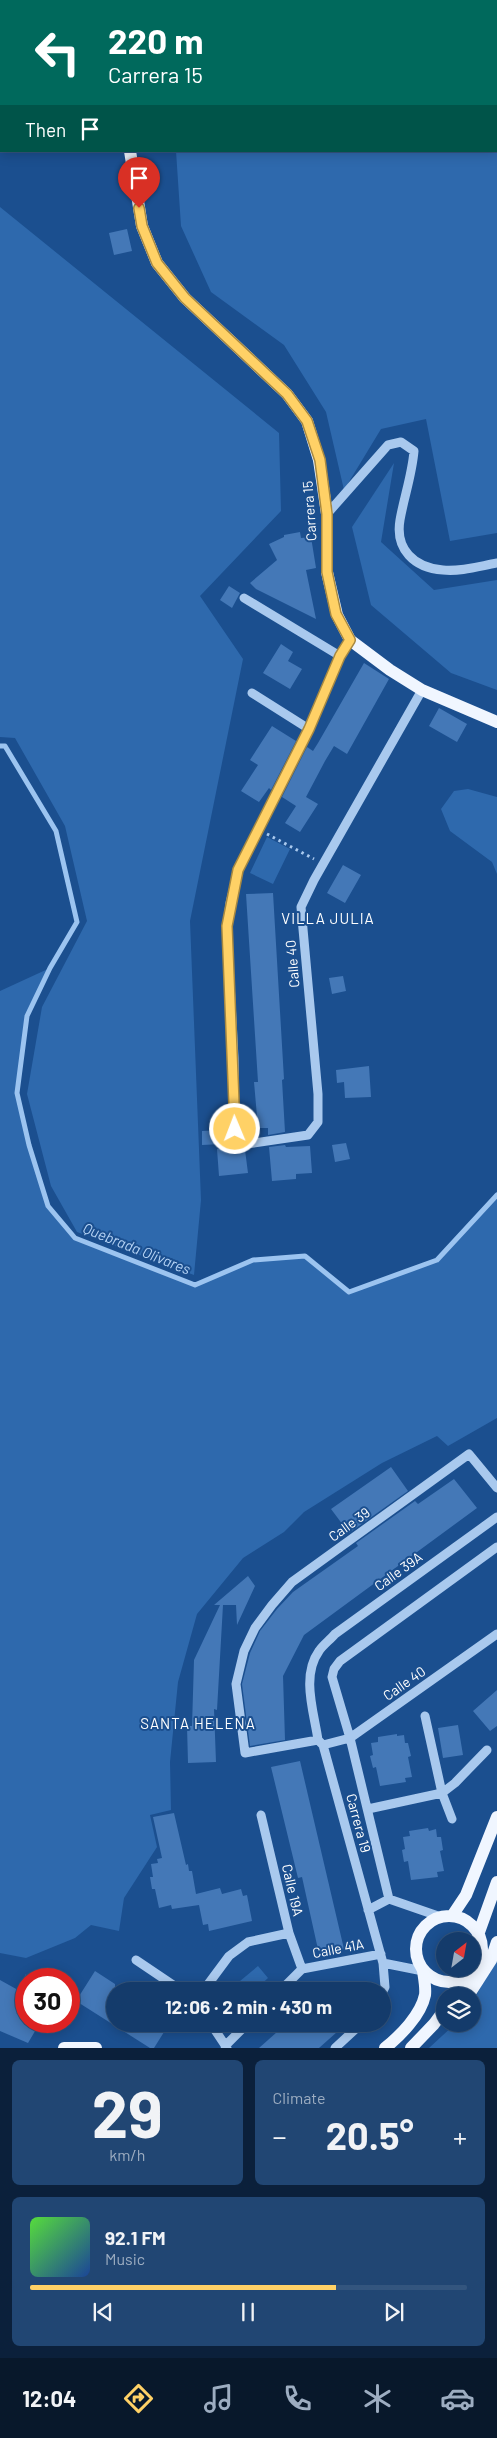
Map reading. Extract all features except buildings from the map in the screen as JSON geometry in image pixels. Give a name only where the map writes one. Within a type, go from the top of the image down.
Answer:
[{"type":"main road","name":"Carrera 15","points":[[130,152],[142,226],[157,263],[185,298],[287,394],[307,421],[320,460],[327,514],[327,572],[336,614],[350,640],[390,670],[422,690],[497,722]]},
{"type":"main road","points":[[447,1917],[466,1895],[497,1818]]},
{"type":"main road","points":[[479,1932],[497,1882]]},
{"type":"main road","points":[[385,2048],[395,2040],[416,2014],[425,1995],[423,1971],[417,1958],[416,1948],[418,1937],[423,1928],[431,1921],[447,1917],[467,1923],[475,1932]]},
{"type":"main road","points":[[481,1942],[481,1956]]},
{"type":"main road","points":[[474,1987],[491,1960],[497,1942]]},
{"type":"main road","points":[[423,1971],[438,1981],[450,1982],[465,1978]]},
{"type":"main road","points":[[411,2048],[436,2025]]},
{"type":"main road","points":[[64,2048],[96,2048]]},
{"type":"street","points":[[327,514],[388,445],[401,442],[414,451],[413,466],[400,522],[400,541],[406,555],[420,564],[444,570],[497,564]]},
{"type":"street","points":[[244,598],[340,656]]},
{"type":"street","points":[[258,829],[309,729],[340,656],[350,640]]},
{"type":"street","name":"Calle 40","points":[[258,829],[238,870],[227,926],[235,1129],[247,1144],[308,1135],[318,1122],[318,1094],[301,907],[323,864],[422,690]]},
{"type":"street","points":[[252,692],[309,729]]},
{"type":"street","name":"Calle 39","points":[[245,1753],[236,1684],[244,1651],[255,1628],[292,1582],[469,1454],[497,1488]]},
{"type":"street","name":"Calle 39A","points":[[319,1651],[335,1634],[497,1517]]},
{"type":"street","name":"Carrera 19","points":[[389,1899],[350,1738],[332,1677],[334,1669],[340,1661],[497,1548]]},
{"type":"street","name":"Calle 40","points":[[245,1753],[350,1738],[497,1634]]},
{"type":"street","name":"Carrera 19","points":[[319,1651],[312,1664],[309,1677],[321,1742],[382,1959],[384,1982]]},
{"type":"street","points":[[425,1716],[442,1793],[452,1819]]},
{"type":"street","points":[[368,1809],[442,1793],[456,1783],[487,1750]]},
{"type":"street","name":"Calle 19A","points":[[261,1815],[289,1934],[302,1969]]},
{"type":"street","points":[[368,1910],[389,1899],[447,1917]]},
{"type":"street","points":[[210,1982],[229,1956],[248,1942],[289,1934]]},
{"type":"street","points":[[382,1959],[423,1971]]},
{"type":"street","name":"Calle 41A","points":[[289,1982],[302,1969],[382,1959]]},
{"type":"street","points":[[136,1960],[169,1982]]},
{"type":"street","points":[[216,2032],[226,2047],[240,2032]]},
{"type":"street","points":[[335,2048],[352,2032]]},
{"type":"path","points":[[258,829],[323,864]]},
{"type":"shaded area","points":[[176,152],[497,152],[497,533],[450,541],[426,419],[381,429],[344,490],[326,412],[284,345],[211,292],[181,226]]},
{"type":"shaded area","points":[[0,207],[279,433],[281,511],[200,596],[243,659],[190,921],[201,1200],[194,1275],[77,1232],[51,1186],[27,1094],[42,1007],[87,921],[65,826],[15,738],[0,737]]},
{"type":"shaded area","points":[[394,463],[381,542],[434,590],[497,580],[497,690],[451,673],[371,605],[352,527]]},
{"type":"shaded area","points":[[468,789],[497,797],[497,874],[492,862],[450,831],[441,809],[454,791]]},
{"type":"shaded area","points":[[267,837],[290,849],[273,884],[250,873]]},
{"type":"shaded area","points":[[50,968],[27,1017],[17,1093],[29,1145],[48,1206],[75,1238],[195,1285],[253,1260],[305,1256],[349,1292],[437,1260],[497,1195],[497,1418],[448,1446],[437,1436],[382,1463],[304,1512],[284,1532],[243,1558],[197,1614],[178,1682],[170,1762],[171,1810],[150,1815],[157,1847],[124,1898],[119,1931],[91,1925],[75,1938],[26,1958],[0,1953],[0,991]]},
{"type":"shaded area","points":[[497,1955],[497,2048],[429,2048],[446,2032],[481,2032],[481,1987]]},
{"type":"shaded area","points":[[258,1966],[268,1978],[264,1982],[239,1982]]},
{"type":"waterway","name":"Quebrada Olivares","points":[[0,746],[5,746],[56,831],[77,922],[50,968],[27,1016],[17,1093],[29,1145],[48,1206],[75,1238],[195,1285],[253,1260],[305,1256],[349,1292],[437,1260],[497,1195]]},
{"type":"district","name":"VILLA JULIA","points":[[328,918]]},
{"type":"district","name":"SANTA HELENA","points":[[198,1723]]},
{"type":"route","points":[[139,208],[142,226],[157,263],[185,298],[287,394],[307,421],[320,460],[327,514],[327,572],[336,614],[350,640],[340,656],[309,729],[238,870],[232,892],[227,926],[234,1058],[235,1129]]}]
